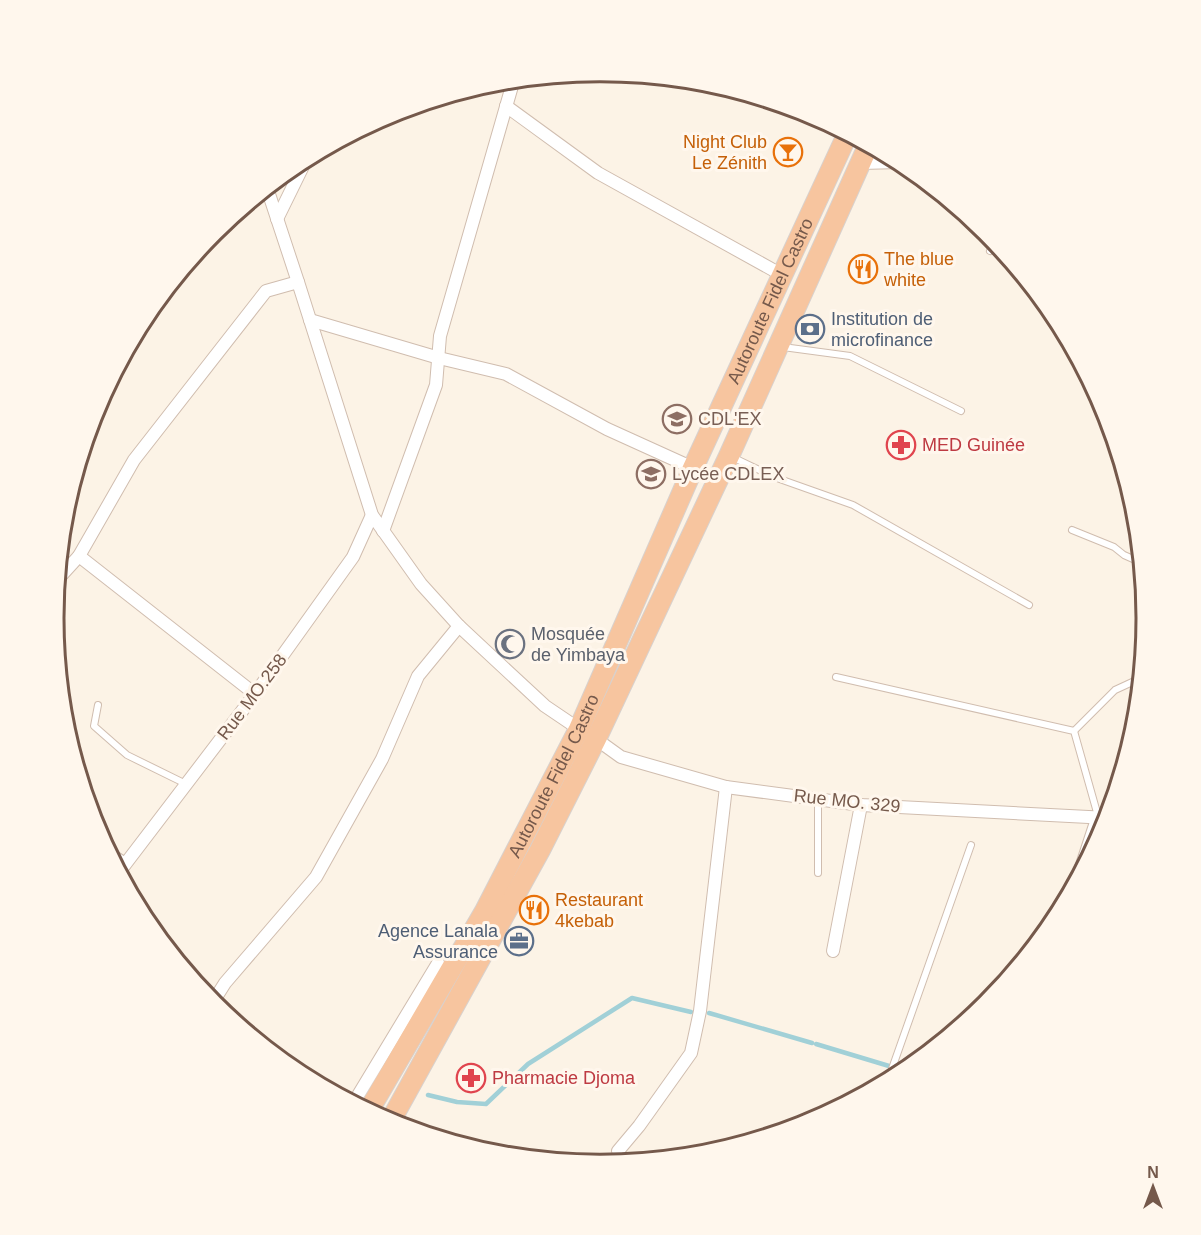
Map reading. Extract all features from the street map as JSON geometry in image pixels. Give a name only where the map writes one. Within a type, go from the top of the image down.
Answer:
[{"type":"highway","name":"Autoroute Fidel Castro","points":[[373,1103],[485,911],[579,729],[693,468],[845,141]]},
{"type":"highway","name":"Autoroute Fidel Castro","points":[[395,1113],[540,850],[596,739],[729,456],[865,153]]},
{"type":"street","points":[[383,531],[436,386],[440,336],[511,89]]},
{"type":"street","points":[[506,106],[598,172],[783,276]]},
{"type":"street","points":[[277,219],[298,176]]},
{"type":"street","points":[[270,196],[372,515],[421,584],[459,626],[545,706],[579,729]]},
{"type":"street","points":[[67,569],[79,556],[134,460],[266,291],[298,282]]},
{"type":"street","points":[[310,320],[439,358],[506,374],[607,429],[693,468]]},
{"type":"street","name":"Rue MO.258","points":[[125,864],[255,694],[353,557],[372,515]]},
{"type":"street","points":[[79,556],[255,694]]},
{"type":"street","points":[[218,994],[316,877],[382,759],[418,676],[459,626]]},
{"type":"street","name":"Rue MO. 329","points":[[596,739],[621,757],[726,787],[861,805],[1099,816]]},
{"type":"street","points":[[618,1151],[639,1126],[691,1053],[700,1011],[726,787]]},
{"type":"street","points":[[833,951],[861,805]]},
{"type":"street","points":[[358,1095],[438,963]]},
{"type":"lane","points":[[778,346],[850,356],[961,411]]},
{"type":"lane","points":[[729,456],[774,477],[853,505],[1029,605]]},
{"type":"lane","points":[[1072,530],[1114,547],[1133,559]]},
{"type":"lane","points":[[836,677],[1074,731]]},
{"type":"lane","points":[[1074,731],[1115,690],[1132,682]]},
{"type":"lane","points":[[98,705],[94,726],[127,755],[186,784]]},
{"type":"lane","points":[[1074,731],[1102,807]]},
{"type":"lane","points":[[818,800],[818,873]]},
{"type":"lane","points":[[893,1066],[971,845]]},
{"type":"waterway","points":[[428,1095],[457,1102],[486,1104],[528,1064],[632,998],[691,1012]]},
{"type":"waterway","points":[[709,1013],[812,1043]]},
{"type":"waterway","points":[[816,1044],[889,1066]]},
{"type":"place","name":"Night Club Le Zénith","points":[[788,152]]},
{"type":"place","name":"The blue white","points":[[863,269]]},
{"type":"place","name":"Institution de microfinance","points":[[810,329]]},
{"type":"place","name":"CDL'EX","points":[[677,419]]},
{"type":"place","name":"MED Guinée","points":[[901,445]]},
{"type":"place","name":"Lycée CDLEX","points":[[651,474]]},
{"type":"place","name":"Mosquée de Yimbaya","points":[[510,644]]},
{"type":"place","name":"Restaurant 4kebab","points":[[534,910]]},
{"type":"place","name":"Agence Lanala Assurance","points":[[519,941]]},
{"type":"place","name":"Pharmacie Djoma","points":[[471,1078]]}]
